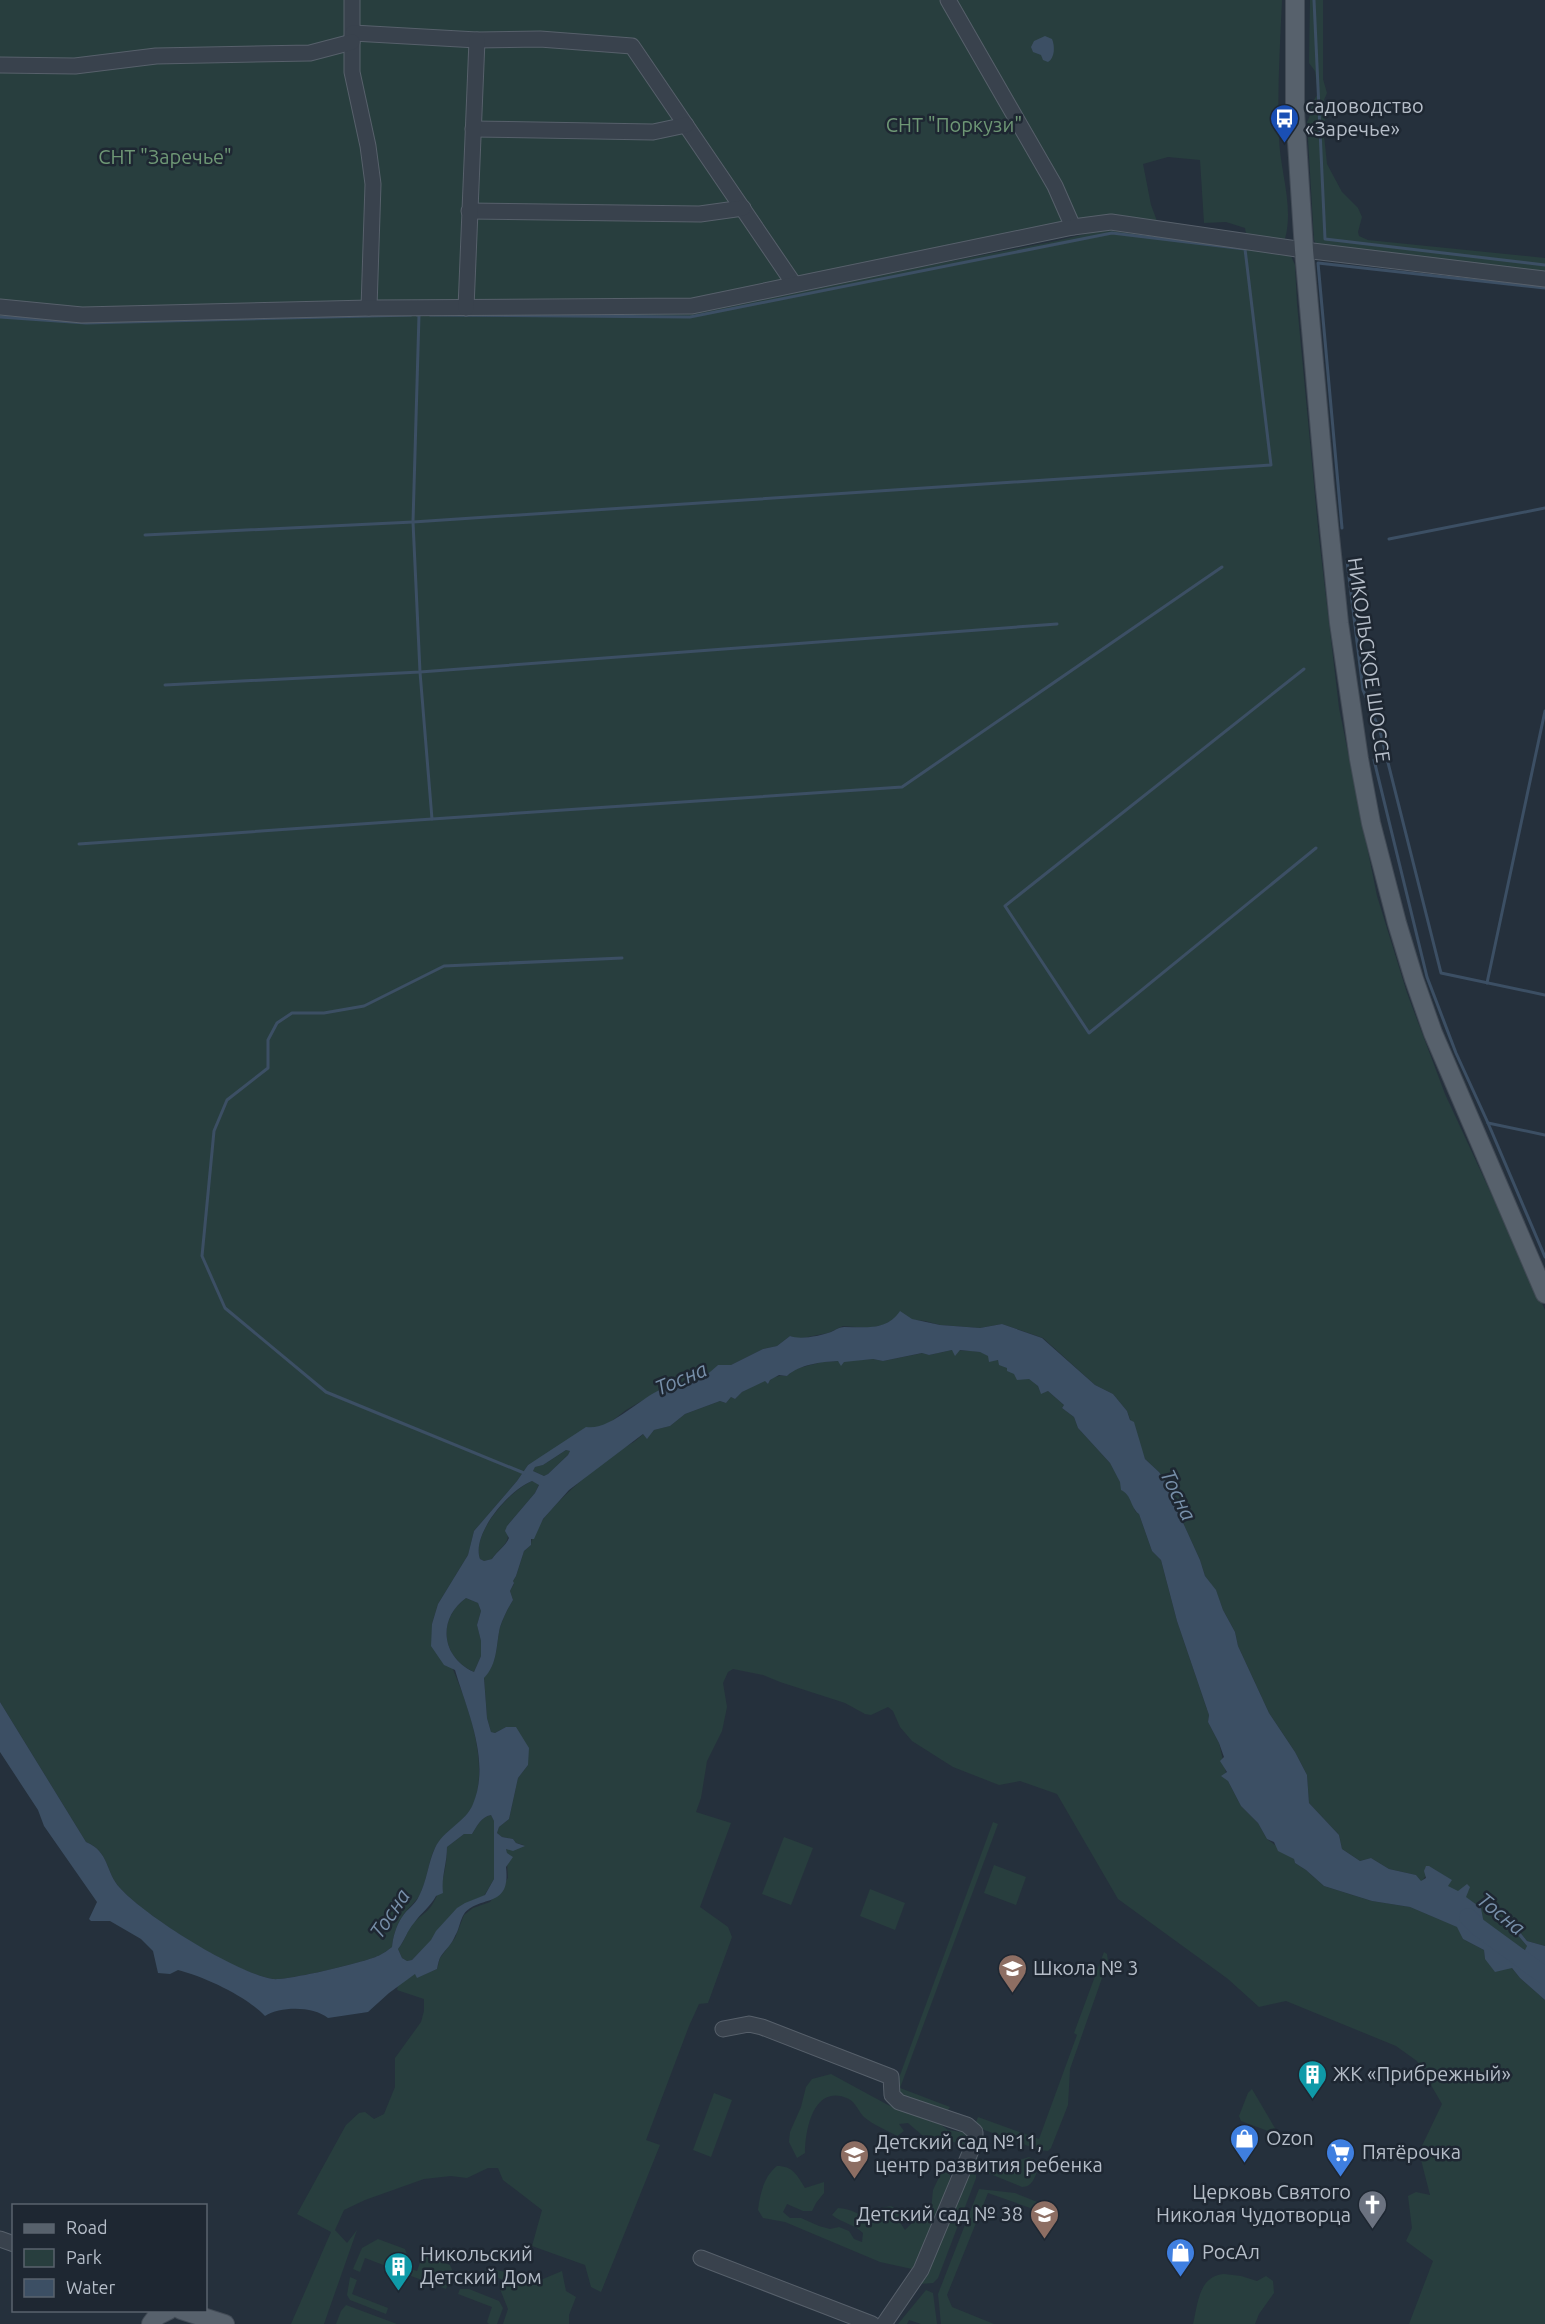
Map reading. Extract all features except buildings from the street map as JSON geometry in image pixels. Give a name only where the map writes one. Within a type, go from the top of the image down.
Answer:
[{"type":"main road","name":"НИКОЛЬСКОЕ ШОССЕ","points":[[1295,0],[1295,111],[1304,250],[1340,623],[1359,759],[1384,879],[1414,979],[1433,1033],[1545,1294]]},
{"type":"main road","points":[[165,2314],[225,2324]]},
{"type":"street","points":[[352,0],[352,72],[373,184],[369,308]]},
{"type":"street","points":[[948,0],[1055,186],[1073,227]]},
{"type":"street","points":[[0,66],[75,66],[156,56],[310,52],[353,37],[540,39],[632,46],[794,284]]},
{"type":"street","points":[[466,308],[477,40]]},
{"type":"street","points":[[473,129],[653,132],[686,126]]},
{"type":"street","points":[[469,211],[700,214],[743,208]]},
{"type":"street","points":[[0,307],[82,315],[369,308],[692,306],[1073,227],[1111,222],[1304,250],[1545,279]]},
{"type":"street","points":[[723,2029],[749,2024],[762,2027],[891,2077],[892,2095],[899,2102],[967,2125],[975,2132],[975,2141],[921,2270],[884,2324]]},
{"type":"street","points":[[701,2258],[872,2324]]},
{"type":"green space","name":"СНТ \"Заречье\"","points":[[0,0],[1282,0],[1278,121],[1288,214],[1285,239],[1242,237],[1246,234],[1245,228],[1226,222],[1204,223],[1200,160],[1168,157],[1143,164],[1151,205],[1157,221],[1154,228],[1111,222],[692,306],[189,314],[0,307]]},
{"type":"green space","points":[[1310,0],[1323,0],[1323,79],[1327,93],[1324,100],[1326,109],[1324,135],[1327,164],[1342,192],[1358,208],[1362,217],[1359,236],[1368,240],[1545,258],[1545,275],[1316,244],[1307,122],[1318,94],[1315,71],[1309,63]]},
{"type":"green space","points":[[1111,228],[1291,256],[1295,265],[1319,538],[1339,708],[1377,896],[1407,993],[1445,1094],[1545,1310],[1545,1946],[1527,1941],[1515,1926],[1502,1922],[1527,1946],[1526,1950],[1505,1942],[1507,1950],[1495,1943],[1483,1921],[1481,1908],[1447,1886],[1451,1880],[1432,1868],[1421,1882],[1416,1875],[1389,1869],[1371,1858],[1360,1861],[1342,1849],[1339,1835],[1309,1803],[1307,1775],[1269,1713],[1216,1591],[1205,1576],[1180,1516],[1176,1500],[1159,1472],[1145,1459],[1127,1411],[1113,1394],[1095,1385],[1043,1338],[1002,1324],[980,1328],[895,1318],[884,1325],[868,1328],[843,1326],[828,1333],[797,1339],[790,1336],[777,1346],[763,1349],[731,1365],[718,1365],[707,1376],[690,1384],[664,1388],[626,1410],[607,1425],[593,1428],[528,1465],[474,1531],[468,1555],[438,1604],[432,1624],[469,1712],[479,1759],[479,1782],[470,1810],[435,1848],[421,1892],[400,1920],[392,1947],[380,1955],[360,1962],[281,1979],[257,1975],[237,1967],[170,1928],[132,1900],[120,1888],[99,1851],[86,1842],[0,1702],[0,310],[359,313],[692,311],[1056,241]]},
{"type":"green space","points":[[952,1350],[977,1351],[985,1354],[1033,1382],[1041,1393],[1048,1391],[1064,1405],[1062,1408],[1074,1417],[1078,1428],[1110,1463],[1133,1503],[1135,1511],[1139,1514],[1152,1551],[1161,1560],[1177,1621],[1209,1715],[1208,1722],[1219,1743],[1228,1781],[1241,1806],[1258,1823],[1267,1839],[1324,1886],[1372,1901],[1410,1907],[1458,1927],[1463,1939],[1484,1950],[1485,1959],[1512,1968],[1545,2000],[1545,2324],[1409,2324],[1433,2261],[1406,2241],[1412,2228],[1408,2196],[1416,2192],[1430,2195],[1419,2152],[1442,2104],[1417,2061],[1396,2046],[1286,2001],[1259,2007],[1228,1979],[1118,1899],[1057,1794],[1020,1781],[999,1785],[953,1767],[912,1741],[888,1707],[871,1715],[865,1714],[845,1703],[763,1675],[733,1669],[728,1672],[723,1683],[727,1707],[722,1731],[707,1761],[701,1798],[696,1812],[731,1823],[700,1907],[728,1927],[732,1937],[708,2003],[699,2004],[689,2026],[646,2140],[660,2145],[601,2292],[591,2287],[585,2265],[532,2246],[542,2210],[503,2180],[498,2168],[488,2168],[467,2178],[451,2176],[424,2179],[344,2210],[335,2230],[347,2243],[357,2230],[324,2324],[291,2324],[331,2232],[297,2214],[346,2125],[359,2113],[365,2112],[374,2119],[384,2114],[395,2087],[395,2058],[421,2022],[424,1999],[397,1990],[398,1985],[416,1973],[418,1977],[437,1969],[440,1958],[455,1938],[464,1915],[473,1908],[490,1902],[508,1878],[506,1848],[524,1845],[497,1833],[499,1827],[509,1819],[518,1778],[528,1765],[506,1727],[495,1733],[491,1732],[487,1718],[484,1677],[494,1660],[500,1627],[513,1600],[510,1591],[524,1551],[531,1545],[534,1534],[542,1521],[580,1481],[643,1434],[647,1438],[654,1430],[670,1426],[685,1414],[720,1401],[726,1403],[731,1397],[735,1399],[742,1392],[765,1380],[768,1384],[771,1379],[787,1376],[795,1369],[822,1362],[873,1359],[883,1361]]},
{"type":"green space","points":[[566,1450],[570,1451],[568,1455],[548,1474],[544,1476],[533,1471],[535,1467],[543,1465]]},
{"type":"green space","points":[[532,1481],[539,1484],[535,1493],[507,1526],[508,1537],[505,1544],[492,1559],[484,1561],[480,1559],[481,1538],[494,1514],[513,1494]]},
{"type":"green space","points":[[466,1598],[478,1603],[481,1611],[477,1625],[481,1641],[481,1656],[474,1672],[455,1657],[449,1648],[447,1637],[450,1616]]},
{"type":"green space","points":[[491,1815],[494,1821],[494,1879],[484,1896],[467,1903],[454,1913],[428,1945],[412,1960],[407,1961],[402,1958],[398,1949],[412,1925],[436,1899],[443,1877],[447,1847],[464,1834],[472,1834],[482,1820]]},
{"type":"green space","points":[[993,1822],[998,1824],[900,2088],[950,2107],[946,2113],[898,2097],[896,2086]]},
{"type":"green space","points":[[784,1837],[813,1848],[791,1905],[762,1894]]},
{"type":"green space","points":[[994,1865],[1026,1877],[1016,1905],[984,1893]]},
{"type":"green space","points":[[870,1889],[905,1903],[895,1930],[860,1916]]},
{"type":"green space","points":[[1104,1952],[1107,1954],[1108,1961],[1070,2069],[1068,2105],[1051,2148],[1048,2151],[1039,2150],[979,2128],[976,2122],[978,2117],[1039,2139]]},
{"type":"green space","points":[[831,2074],[888,2105],[941,2125],[948,2130],[967,2133],[965,2143],[961,2145],[941,2137],[922,2135],[908,2123],[899,2124],[904,2131],[897,2136],[868,2120],[849,2099],[837,2095],[827,2097],[814,2111],[807,2132],[805,2153],[797,2158],[789,2142],[790,2132],[801,2107],[806,2087],[812,2079]]},
{"type":"green space","points":[[1252,2089],[1279,2135],[1241,2121],[1239,2116],[1248,2093]]},
{"type":"green space","points":[[714,2093],[732,2100],[711,2157],[693,2150]]},
{"type":"green space","points":[[974,2157],[1016,2171],[1020,2160],[1029,2157],[1036,2160],[1039,2167],[1031,2183],[1022,2187],[978,2169],[971,2164]]},
{"type":"green space","points":[[777,2166],[791,2170],[805,2188],[824,2182],[824,2193],[812,2211],[803,2211],[787,2204],[783,2212],[790,2218],[801,2218],[830,2229],[839,2227],[849,2231],[854,2239],[862,2242],[863,2233],[832,2215],[838,2208],[874,2217],[881,2208],[891,2206],[899,2211],[899,2221],[905,2230],[916,2219],[925,2219],[931,2210],[933,2190],[941,2173],[950,2170],[950,2179],[917,2262],[912,2269],[880,2262],[785,2222],[763,2218],[758,2210],[761,2192],[769,2175]]},
{"type":"green space","points":[[969,2173],[976,2175],[976,2178],[938,2278],[933,2283],[920,2284]]},
{"type":"green space","points":[[979,2189],[1015,2193],[1055,2209],[1053,2216],[988,2193],[947,2295],[952,2307],[994,2324],[941,2324],[938,2294]]},
{"type":"green space","points":[[378,2239],[405,2249],[407,2255],[399,2271],[365,2258],[360,2272],[353,2269],[362,2248]]},
{"type":"green space","points":[[427,2257],[450,2265],[453,2272],[446,2289],[411,2276],[413,2270],[417,2271],[421,2260]]},
{"type":"green space","points":[[486,2268],[543,2279],[562,2271],[566,2291],[576,2297],[569,2315],[569,2324],[503,2324],[508,2309],[500,2289],[503,2280],[485,2272]]},
{"type":"green space","points":[[1224,2274],[1257,2281],[1266,2276],[1273,2281],[1274,2293],[1259,2314],[1255,2324],[1193,2324],[1198,2300],[1204,2286],[1215,2276]]},
{"type":"green space","points":[[350,2277],[357,2280],[352,2294],[388,2308],[386,2314],[350,2300],[347,2295]]},
{"type":"green space","points":[[460,2289],[469,2289],[499,2301],[503,2308],[497,2324],[487,2322],[492,2307],[458,2294]]},
{"type":"green space","points":[[926,2290],[933,2293],[937,2324],[921,2324],[909,2320],[907,2324],[898,2324]]},
{"type":"green space","points":[[346,2305],[397,2324],[336,2324]]},
{"type":"water","points":[[1045,36],[1052,39],[1054,45],[1053,55],[1048,62],[1043,60],[1041,55],[1033,52],[1031,47],[1034,41]]},
{"type":"water","points":[[900,1311],[912,1319],[940,1325],[980,1328],[1002,1324],[1042,1338],[1095,1385],[1113,1394],[1127,1411],[1130,1420],[1134,1422],[1145,1459],[1159,1472],[1172,1490],[1180,1516],[1205,1576],[1216,1590],[1223,1610],[1235,1632],[1238,1646],[1269,1713],[1307,1775],[1309,1803],[1339,1835],[1342,1849],[1360,1861],[1371,1858],[1389,1869],[1416,1875],[1421,1881],[1426,1878],[1424,1871],[1426,1866],[1429,1866],[1452,1880],[1448,1886],[1458,1891],[1467,1884],[1470,1887],[1466,1897],[1481,1908],[1486,1935],[1498,1947],[1506,1950],[1504,1942],[1525,1950],[1527,1946],[1515,1932],[1494,1918],[1497,1917],[1515,1926],[1527,1941],[1545,1946],[1545,2000],[1512,1968],[1495,1972],[1485,1959],[1484,1950],[1463,1939],[1457,1927],[1410,1907],[1372,1901],[1324,1886],[1295,1863],[1294,1859],[1278,1851],[1274,1842],[1267,1839],[1258,1823],[1241,1806],[1228,1781],[1221,1776],[1227,1772],[1220,1761],[1224,1757],[1208,1722],[1209,1715],[1177,1621],[1161,1560],[1152,1551],[1139,1514],[1125,1492],[1121,1490],[1120,1482],[1110,1463],[1078,1428],[1074,1417],[1062,1408],[1064,1405],[1048,1391],[1041,1394],[1038,1386],[1029,1379],[1017,1380],[1014,1374],[1007,1371],[1007,1368],[999,1365],[998,1360],[989,1362],[988,1356],[980,1352],[960,1350],[955,1356],[952,1350],[883,1361],[873,1359],[844,1362],[841,1366],[838,1361],[818,1363],[804,1366],[787,1376],[779,1375],[770,1380],[768,1384],[765,1381],[742,1392],[735,1399],[731,1397],[726,1403],[720,1401],[685,1414],[670,1426],[654,1430],[647,1439],[643,1434],[569,1490],[543,1519],[534,1539],[531,1539],[531,1545],[524,1551],[510,1591],[513,1600],[500,1627],[492,1667],[484,1678],[487,1718],[491,1732],[495,1733],[506,1727],[516,1727],[529,1748],[528,1765],[518,1778],[509,1819],[499,1827],[497,1833],[525,1846],[513,1851],[506,1849],[507,1853],[513,1857],[506,1867],[504,1890],[493,1899],[478,1904],[464,1914],[454,1939],[440,1957],[437,1969],[417,1978],[415,1974],[368,2012],[328,2018],[306,2009],[288,2009],[265,2016],[247,2001],[200,1977],[178,1970],[170,1974],[158,1973],[153,1951],[141,1939],[110,1921],[91,1921],[89,1919],[97,1902],[44,1826],[38,1810],[0,1752],[0,1702],[86,1842],[94,1846],[103,1857],[115,1882],[132,1900],[170,1928],[237,1966],[273,1979],[326,1970],[380,1955],[392,1947],[400,1920],[419,1896],[439,1842],[470,1810],[478,1788],[479,1771],[475,1736],[455,1670],[444,1665],[431,1646],[432,1624],[438,1604],[468,1555],[474,1531],[528,1465],[586,1427],[605,1424],[655,1392],[670,1386],[692,1384],[718,1365],[731,1365],[763,1349],[777,1346],[790,1336],[810,1337],[842,1327],[882,1325]],"holes":[[[566,1450],[570,1451],[548,1474],[544,1476],[533,1471],[535,1467],[543,1465]],[[532,1481],[539,1485],[507,1526],[505,1531],[509,1538],[506,1544],[492,1559],[484,1561],[480,1559],[479,1549],[486,1526],[503,1503]],[[466,1598],[478,1603],[481,1611],[477,1625],[481,1641],[481,1656],[474,1672],[463,1665],[449,1648],[447,1627],[450,1616]],[[491,1815],[494,1821],[494,1879],[485,1895],[457,1908],[431,1940],[412,1960],[407,1961],[402,1958],[398,1949],[417,1919],[436,1896],[443,1893],[447,1847],[464,1834],[472,1834],[485,1818]]]},
{"type":"waterway","points":[[1314,0],[1325,239],[1545,265]]},
{"type":"waterway","points":[[145,535],[413,522],[1271,465],[1245,249],[1112,233],[690,317],[430,315]]},
{"type":"waterway","points":[[1342,528],[1318,263],[1545,288]]},
{"type":"waterway","points":[[0,317],[86,323],[411,315]]},
{"type":"waterway","points":[[417,315],[419,315],[413,522],[420,672],[432,819],[902,787],[1222,567]]},
{"type":"waterway","points":[[1389,539],[1545,508]]},
{"type":"waterway","points":[[1347,561],[1363,690],[1380,731],[1441,973],[1545,995]]},
{"type":"waterway","points":[[165,685],[420,672],[1057,624]]},
{"type":"waterway","points":[[1304,669],[1005,906],[1089,1033],[1316,848]]},
{"type":"waterway","points":[[1487,983],[1545,711]]},
{"type":"waterway","points":[[1374,760],[1427,977],[1456,1053],[1545,1257]]},
{"type":"waterway","points":[[79,844],[432,819]]},
{"type":"waterway","points":[[524,1473],[326,1392],[225,1308],[202,1256],[214,1131],[227,1100],[268,1068],[268,1040],[277,1023],[292,1013],[324,1013],[364,1006],[444,966],[622,958]]},
{"type":"waterway","points":[[1488,1123],[1545,1135]]},
{"type":"waterway","name":"Тосна","points":[[1468,1917],[1478,1927],[1545,1976]]},
{"type":"place","name":"садоводство «Заречье»","points":[[1284,144]]},
{"type":"place","name":"Школа № 3","points":[[1012,1994]]},
{"type":"place","name":"ЖК «Прибрежный»","points":[[1312,2100]]},
{"type":"place","name":"Ozon","points":[[1245,2164]]},
{"type":"place","name":"Пятёрочка","points":[[1341,2178]]},
{"type":"place","name":"Детский сад №11, центр развития ребенка","points":[[854,2180]]},
{"type":"place","name":"Церковь Святого Николая Чудотворца","points":[[1372,2230]]},
{"type":"place","name":"Детский сад № 38","points":[[1044,2240]]},
{"type":"place","name":"РосАл","points":[[1181,2278]]},
{"type":"place","name":"Никольский Детский Дом","points":[[399,2292]]},
{"type":"park label","name":"СНТ \"Поркузи\"","points":[[954,125]]}]
